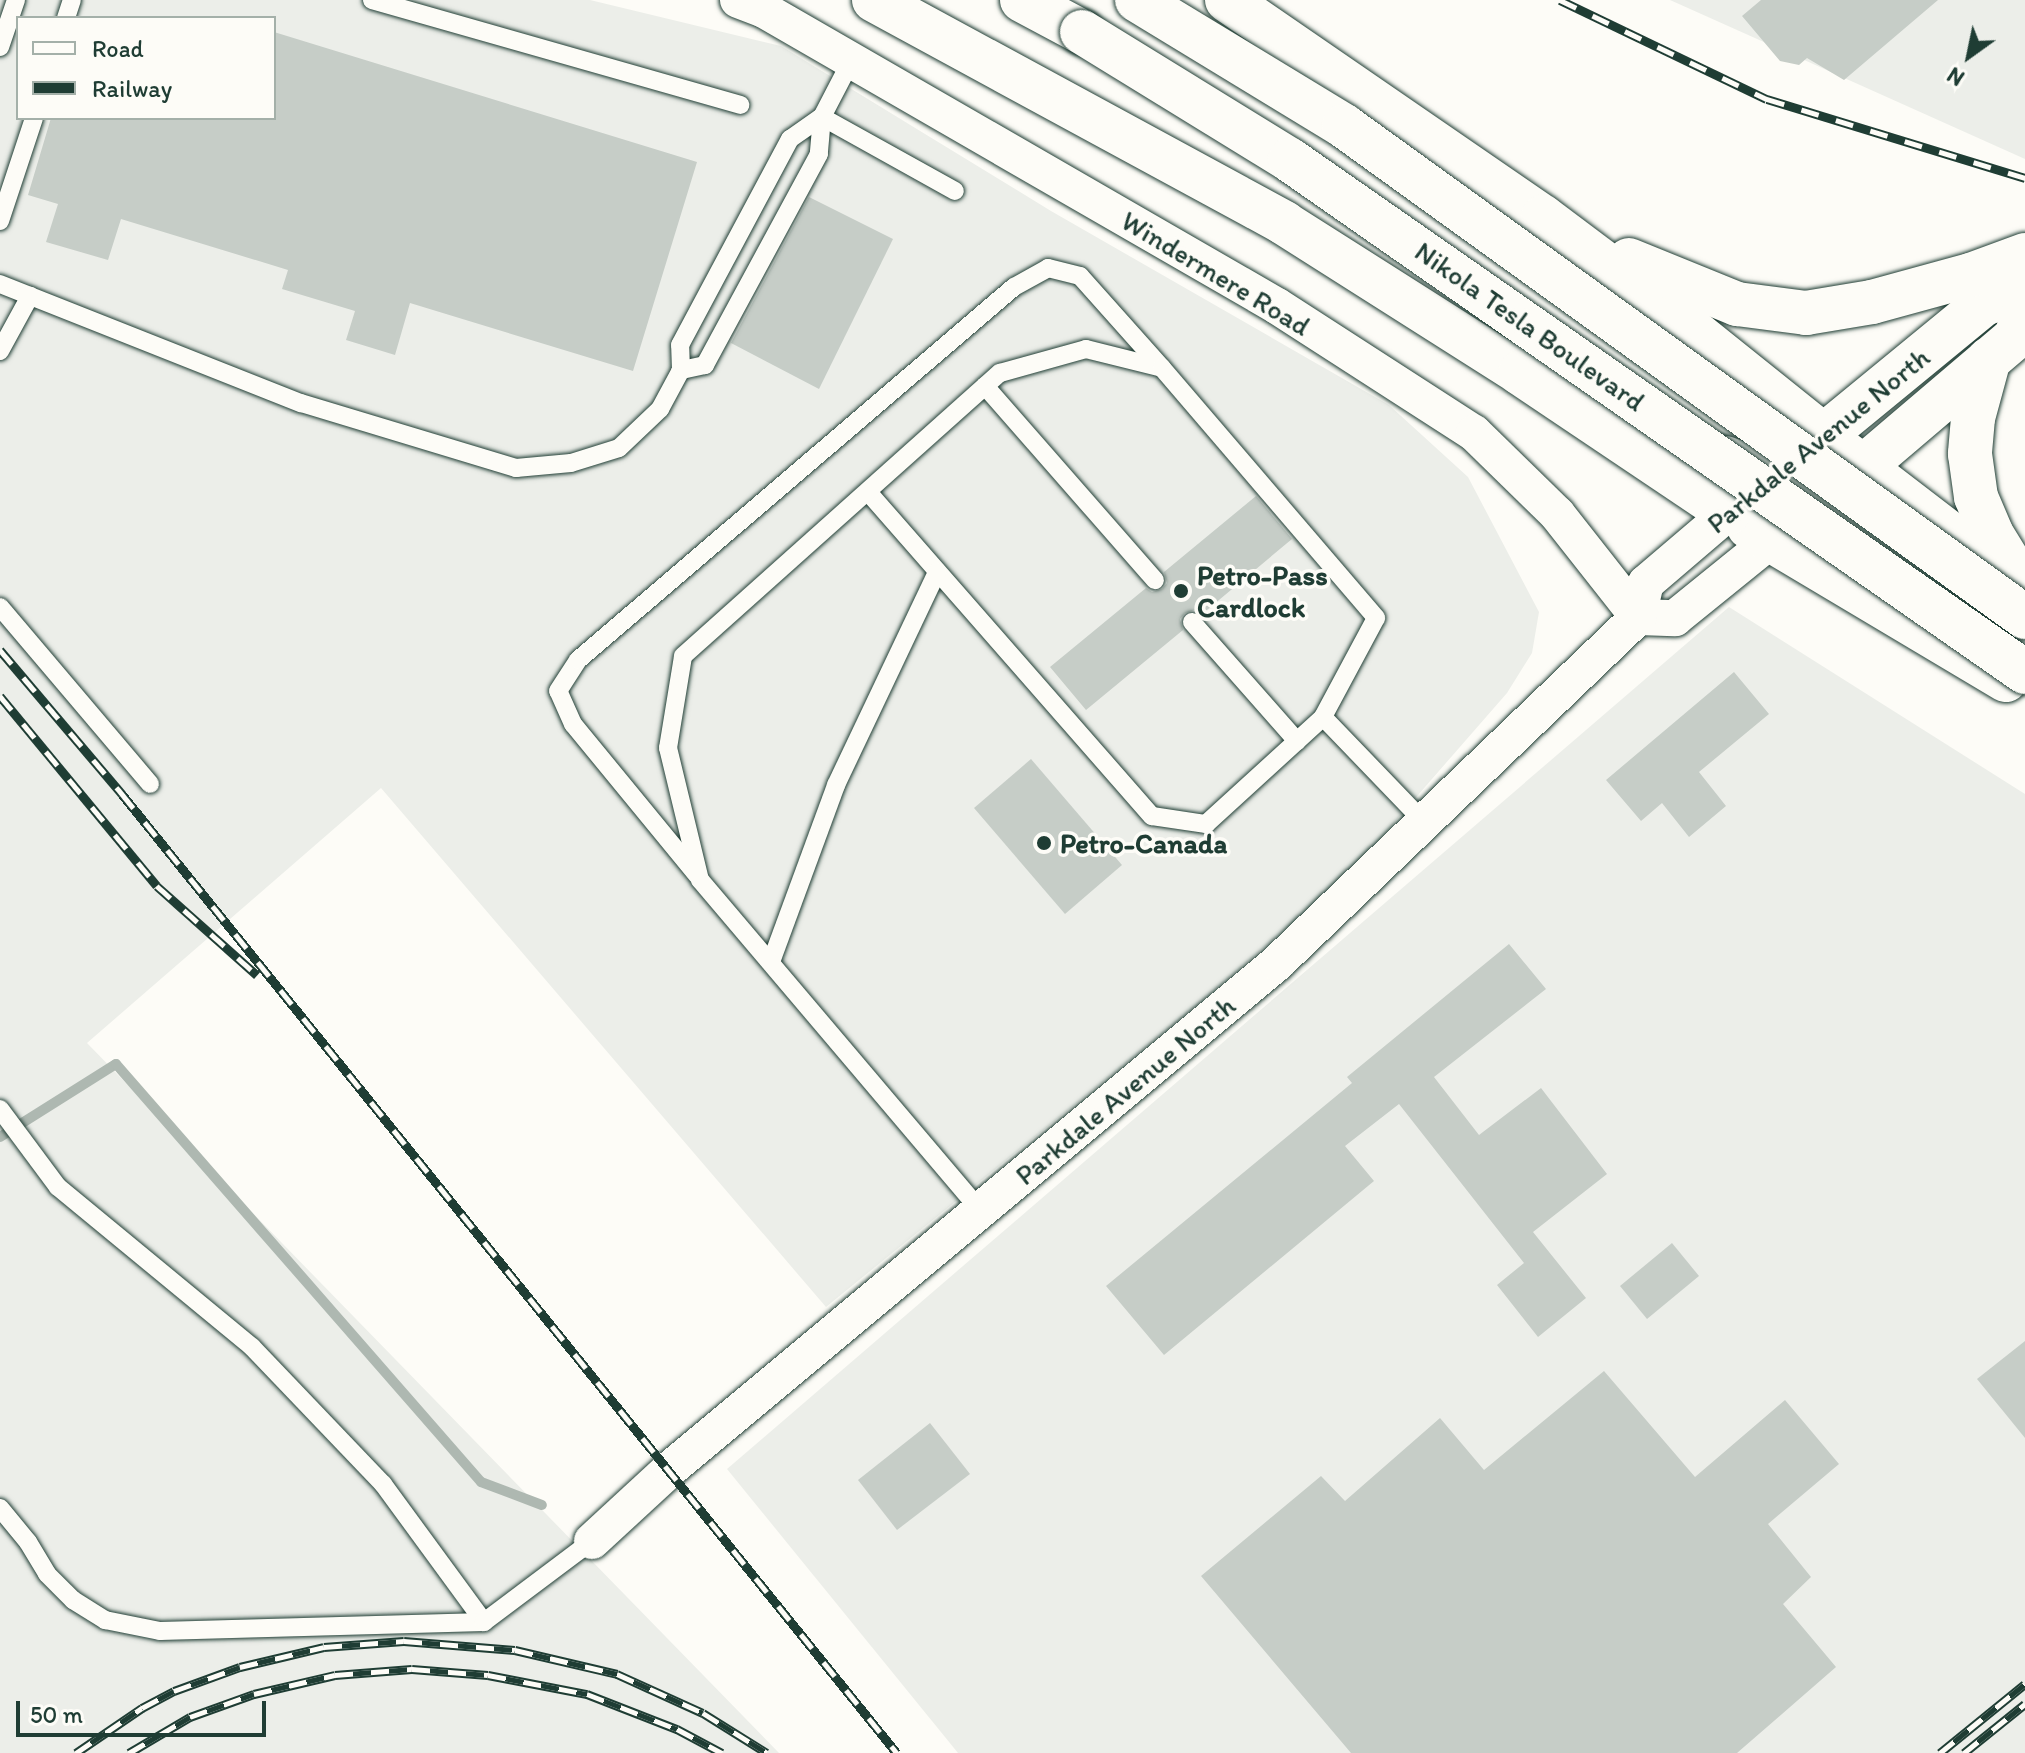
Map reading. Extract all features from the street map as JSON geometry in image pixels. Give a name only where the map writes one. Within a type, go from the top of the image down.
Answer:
[{"type":"main road","points":[[874,0],[1284,223],[1520,373],[1770,541],[2025,692]]},
{"type":"main road","name":"Nikola Tesla Boulevard","points":[[1022,0],[1082,32],[1290,160],[2025,672]]},
{"type":"main road","name":"Nikola Tesla Boulevard","points":[[1137,0],[1344,126],[2025,617]]},
{"type":"main road","points":[[1227,0],[1543,217],[2025,590]]},
{"type":"main road","points":[[1543,217],[1644,268],[1737,304],[1806,313],[1872,302],[1971,275],[2025,255]]},
{"type":"main road","name":"Parkdale Avenue North","points":[[1728,513],[1984,304],[2025,290]]},
{"type":"main road","name":"Parkdale Avenue North","points":[[1770,541],[1863,467],[2016,337],[2025,307]]},
{"type":"main road","points":[[1989,359],[1973,418],[1970,454],[1976,497],[1991,533],[2025,590]]},
{"type":"main road","points":[[1520,373],[1697,448],[1776,475],[1809,478],[1841,475],[1863,467]]},
{"type":"main road","points":[[1728,513],[1764,500],[1790,497],[1818,503],[2025,629]]},
{"type":"street","name":"Windermere Road","points":[[738,0],[764,10],[1277,306],[1474,433],[1557,514],[1638,617]]},
{"type":"street","name":"Parkdale Avenue North","points":[[592,1541],[670,1469],[1277,963],[1638,617],[1646,583],[1728,513]]},
{"type":"street","name":"Parkdale Avenue North","points":[[1638,617],[1675,618],[1770,541]]},
{"type":"lane","points":[[0,47],[16,0]]},
{"type":"lane","points":[[371,0],[740,105]]},
{"type":"lane","points":[[681,370],[705,365],[819,154],[822,117],[851,61]]},
{"type":"lane","points":[[822,117],[955,191]]},
{"type":"lane","points":[[0,284],[301,403],[516,468],[571,463],[619,448],[660,409],[681,370],[680,345],[790,139],[822,117]]},
{"type":"lane","points":[[0,221],[33,120]]},
{"type":"lane","points":[[868,492],[1152,816],[1206,824],[1323,717],[1376,618],[1080,276],[1048,268],[1014,287],[578,660],[558,691],[573,724],[700,880],[980,1210]]},
{"type":"lane","points":[[0,351],[30,296]]},
{"type":"lane","points":[[700,880],[668,748],[683,656],[1000,373],[1086,349],[1162,368]]},
{"type":"lane","points":[[985,386],[1155,580]]},
{"type":"lane","points":[[771,962],[836,785],[937,572]]},
{"type":"lane","points":[[0,607],[150,784]]},
{"type":"lane","points":[[1192,622],[1297,741]]},
{"type":"lane","points":[[1323,717],[1424,822]]},
{"type":"lane","points":[[0,1109],[58,1187],[252,1347],[383,1484],[484,1622]]},
{"type":"lane","points":[[0,1508],[59,1588],[88,1611],[123,1625],[160,1631],[484,1622],[592,1541]]},
{"type":"shaded area","points":[[0,0],[590,0],[781,46],[1051,211],[1389,405],[1468,477],[1539,612],[1532,653],[1507,693],[1350,873],[1198,1004],[826,1307],[381,788],[87,1043],[779,1753],[0,1753]]},
{"type":"shaded area","points":[[1670,0],[2025,0],[2025,159]]},
{"type":"shaded area","points":[[1729,607],[2025,794],[2025,1753],[958,1753],[727,1469]]},
{"type":"building","points":[[1761,0],[1938,0],[1844,80],[1807,58],[1799,65],[1780,61],[1742,16]]},
{"type":"building","points":[[276,33],[697,162],[633,371],[410,303],[395,355],[346,340],[355,311],[282,289],[288,270],[121,219],[108,260],[46,242],[58,204],[28,195],[50,120],[276,120]]},
{"type":"building","points":[[809,197],[893,239],[819,389],[731,343]]},
{"type":"building","points":[[1256,496],[1292,539],[1201,615],[1195,610],[1185,613],[1180,619],[1183,630],[1086,710],[1050,667],[1146,588],[1152,592],[1162,589],[1167,583],[1164,572]]},
{"type":"building","points":[[1734,672],[1769,714],[1699,772],[1726,806],[1689,837],[1662,803],[1641,821],[1606,780]]},
{"type":"building","points":[[1031,759],[1122,865],[1065,914],[974,808]]},
{"type":"building","points":[[1509,944],[1546,989],[1434,1077],[1479,1135],[1541,1088],[1607,1174],[1533,1232],[1586,1298],[1538,1337],[1497,1285],[1524,1263],[1399,1104],[1345,1146],[1374,1181],[1164,1355],[1106,1286],[1352,1083],[1347,1077]]},
{"type":"building","points":[[1672,1243],[1699,1276],[1647,1319],[1620,1286]]},
{"type":"building","points":[[2025,1341],[2025,1438],[1977,1379]]},
{"type":"building","points":[[1604,1371],[1695,1477],[1785,1400],[1839,1464],[1768,1524],[1811,1577],[1783,1604],[1836,1667],[1737,1753],[1351,1753],[1201,1576],[1321,1476],[1345,1501],[1440,1418],[1484,1470]]},
{"type":"building","points":[[930,1423],[970,1474],[897,1530],[858,1480]]},
{"type":"waterway","points":[[0,1137],[116,1064],[481,1482],[542,1505]]},
{"type":"railway","points":[[1560,0],[1767,99],[2025,178]]},
{"type":"railway","points":[[0,650],[122,794],[897,1753]]},
{"type":"railway","points":[[0,696],[157,886],[257,975]]},
{"type":"railway","points":[[76,1753],[142,1708],[174,1691],[240,1667],[324,1647],[404,1641],[515,1650],[617,1674],[703,1713],[767,1753]]},
{"type":"railway","points":[[129,1753],[190,1717],[254,1694],[335,1675],[412,1669],[488,1675],[587,1694],[677,1729],[722,1753]]},
{"type":"railway","points":[[1940,1753],[2025,1684]]},
{"type":"railway","points":[[1964,1753],[2025,1704]]},
{"type":"place","name":"Petro-Pass Cardlock","points":[[1181,591]]},
{"type":"place","name":"Petro-Canada","points":[[1044,843]]}]
